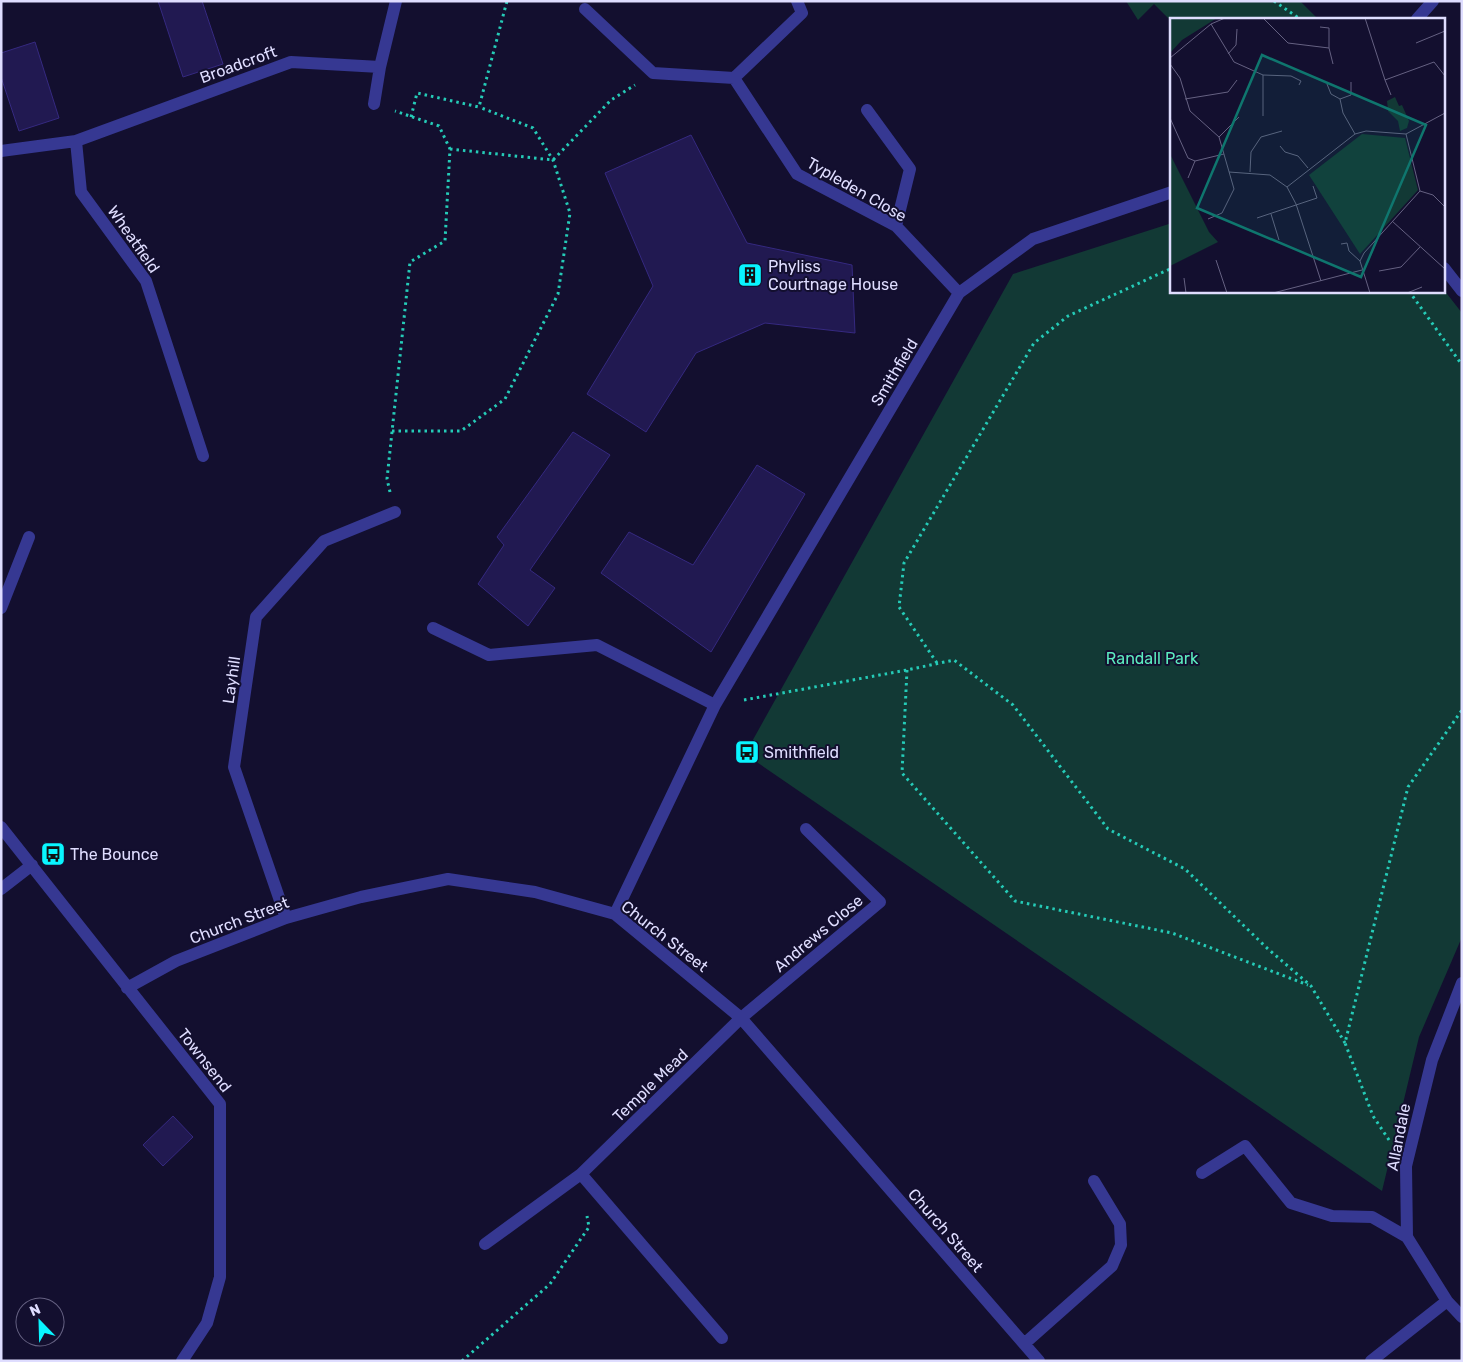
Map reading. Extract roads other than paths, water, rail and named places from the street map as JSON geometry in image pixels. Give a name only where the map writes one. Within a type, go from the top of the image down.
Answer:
[{"type":"street","points":[[374,104],[380,67],[396,1]]},
{"type":"street","points":[[585,9],[653,73],[734,78],[802,13],[798,1]]},
{"type":"street","points":[[1418,18],[1433,1]]},
{"type":"street","name":"Broadcroft","points":[[76,141],[290,62],[380,67]]},
{"type":"street","name":"Typleden Close","points":[[734,78],[797,174],[896,226],[959,293]]},
{"type":"street","points":[[867,110],[910,169],[896,226]]},
{"type":"street","points":[[1,152],[76,141]]},
{"type":"street","name":"Wheatfield","points":[[76,141],[81,192],[146,281],[203,456]]},
{"type":"street","name":"Smithfield","points":[[615,914],[715,705],[959,293],[1033,239],[1170,193]]},
{"type":"street","points":[[1446,271],[1462,291]]},
{"type":"street","name":"Layhill","points":[[286,918],[234,767],[256,617],[324,541],[395,512]]},
{"type":"street","points":[[1,608],[29,537]]},
{"type":"street","points":[[433,628],[489,655],[597,645],[715,705]]},
{"type":"street","name":"Townsend","points":[[1,827],[220,1104],[220,1278],[207,1323],[182,1361]]},
{"type":"street","name":"Andrews Close","points":[[741,1018],[880,902],[806,828]]},
{"type":"street","points":[[1,889],[32,865]]},
{"type":"street","name":"Church Street","points":[[127,988],[176,961],[286,918],[361,897],[448,879],[534,892],[615,914],[741,1018],[1039,1361]]},
{"type":"street","name":"Allandale","points":[[1407,1237],[1406,1166],[1432,1060],[1462,983]]},
{"type":"street","name":"Temple Mead","points":[[485,1244],[581,1174],[741,1018]]},
{"type":"street","points":[[1202,1173],[1245,1146],[1291,1203],[1332,1216],[1372,1217],[1407,1237],[1447,1301],[1462,1317]]},
{"type":"street","points":[[581,1174],[722,1338]]},
{"type":"street","points":[[1024,1344],[1112,1266],[1121,1244],[1120,1224],[1094,1181]]},
{"type":"street","points":[[1371,1361],[1447,1301]]},
{"type":"place","name":"Phyliss Courtnage House","points":[[750,275]]},
{"type":"place","name":"Smithfield","points":[[747,752]]},
{"type":"place","name":"The Bounce","points":[[53,854]]},
{"type":"park label","name":"Randall Park","points":[[1152,658]]}]
